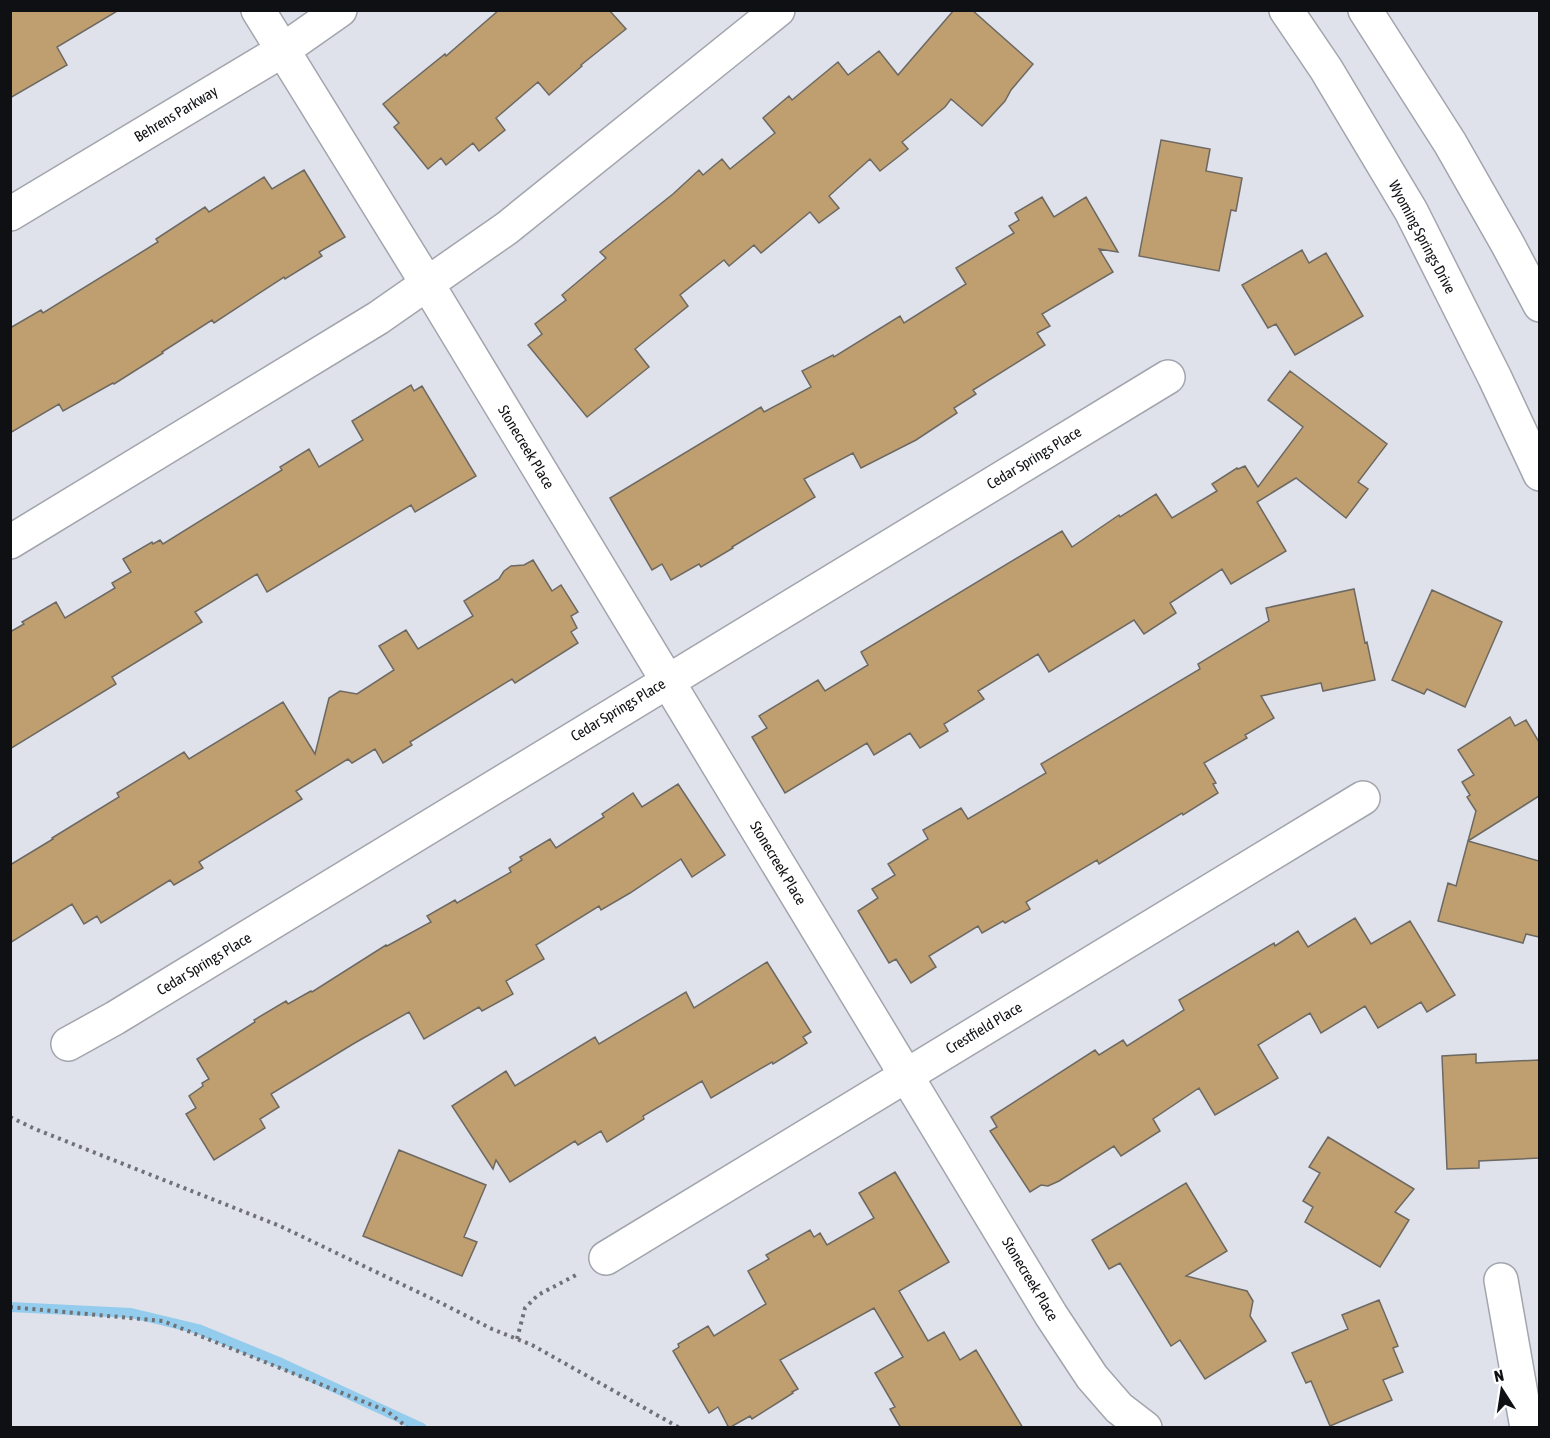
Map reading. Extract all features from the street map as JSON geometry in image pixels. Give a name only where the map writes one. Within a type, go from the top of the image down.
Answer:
[{"type":"street","name":"Stonecreek Place","points":[[258,10],[428,285],[1051,1315],[1092,1377],[1119,1408],[1145,1428]]},
{"type":"street","name":"Behrens Parkway","points":[[10,214],[283,50],[340,10]]},
{"type":"street","points":[[10,542],[428,285],[507,228],[778,10]]},
{"type":"street","name":"Wyoming Springs Drive","points":[[1286,10],[1326,69],[1411,211],[1495,378],[1539,474]]},
{"type":"street","points":[[1365,10],[1450,144],[1507,243],[1539,305]]},
{"type":"street","name":"Cedar Springs Place","points":[[68,1044],[136,1005],[1168,377]]},
{"type":"street","name":"Crestfield Place","points":[[606,1258],[1363,798]]},
{"type":"street","points":[[1502,1280],[1527,1428]]},
{"type":"path","points":[[10,1117],[35,1130],[280,1226],[492,1329],[532,1345],[680,1428]]},
{"type":"path","points":[[517,1339],[525,1308],[538,1295],[606,1258]]},
{"type":"path","points":[[10,1307],[163,1321],[387,1411],[408,1428]]},
{"type":"building","points":[[10,10],[119,10],[57,47],[67,65],[10,98]]},
{"type":"building","points":[[499,10],[609,10],[626,29],[581,65],[549,95],[538,82],[496,118],[505,130],[479,151],[473,143],[446,165],[441,158],[428,169],[394,127],[399,123],[383,104],[445,54],[446,56]]},
{"type":"building","points":[[954,10],[972,10],[1033,64],[1011,90],[1005,101],[982,126],[951,99],[945,107],[902,142],[908,149],[880,171],[870,159],[829,196],[839,208],[819,223],[810,212],[761,253],[754,245],[729,266],[724,260],[680,295],[688,306],[635,349],[649,367],[587,417],[528,345],[542,334],[535,324],[566,300],[562,295],[606,258],[600,252],[673,194],[699,170],[703,175],[722,159],[730,169],[775,133],[763,118],[789,96],[792,100],[838,62],[848,75],[879,51],[898,75]]},
{"type":"building","points":[[1161,140],[1210,149],[1206,171],[1242,178],[1236,211],[1231,210],[1219,271],[1139,256]]},
{"type":"building","points":[[304,170],[345,237],[319,252],[322,256],[285,279],[284,277],[214,323],[212,320],[114,384],[63,411],[59,404],[10,433],[10,328],[41,310],[43,313],[158,242],[156,239],[205,207],[209,212],[264,177],[272,189]]},
{"type":"building","points":[[1042,197],[1054,217],[1086,197],[1118,252],[1099,249],[1113,272],[1042,314],[1050,326],[1037,333],[1045,345],[973,390],[976,394],[954,408],[957,413],[916,440],[861,468],[853,453],[804,479],[815,497],[701,567],[699,564],[671,580],[662,564],[652,570],[610,498],[761,407],[764,412],[811,387],[802,371],[833,355],[834,357],[900,316],[904,323],[966,284],[956,268],[1014,233],[1009,226],[1019,220],[1015,213]]},
{"type":"building","points":[[1302,250],[1309,263],[1326,253],[1363,316],[1295,355],[1276,324],[1268,328],[1242,285]]},
{"type":"building","points":[[1290,371],[1387,444],[1358,482],[1368,489],[1346,518],[1296,478],[1257,502],[1286,551],[1231,584],[1222,569],[1170,603],[1176,613],[1144,634],[1134,620],[1049,672],[1038,654],[978,691],[984,699],[944,724],[948,731],[920,748],[910,733],[874,755],[867,743],[785,793],[752,737],[767,728],[759,716],[818,680],[825,691],[868,665],[861,652],[1062,531],[1072,547],[1119,515],[1120,517],[1156,494],[1172,518],[1217,491],[1212,484],[1237,468],[1245,466],[1258,487],[1303,427],[1268,400]]},
{"type":"building","points":[[411,385],[414,391],[422,386],[476,476],[415,512],[411,505],[267,592],[257,574],[195,612],[202,622],[112,677],[116,684],[10,749],[10,632],[24,624],[22,622],[56,602],[65,618],[115,588],[112,583],[131,572],[123,559],[152,542],[153,544],[160,540],[163,544],[282,470],[280,467],[309,449],[319,467],[363,440],[352,421]]},
{"type":"building","points":[[533,560],[552,591],[561,585],[578,612],[571,616],[577,628],[571,632],[578,643],[515,683],[512,679],[410,742],[412,745],[383,763],[375,749],[352,763],[348,759],[296,791],[302,799],[199,862],[203,868],[174,885],[170,880],[101,923],[97,916],[84,924],[72,904],[10,943],[10,865],[119,797],[117,793],[184,752],[189,759],[283,702],[315,754],[329,698],[340,691],[357,694],[394,670],[379,646],[406,630],[418,649],[473,616],[464,601],[499,579],[511,566],[524,565]]},
{"type":"building","points":[[1354,589],[1375,680],[1323,691],[1321,683],[1261,696],[1274,718],[1245,735],[1247,738],[1204,763],[1216,783],[1213,784],[1218,793],[1099,864],[1097,860],[1026,902],[1030,909],[982,933],[978,926],[929,956],[936,967],[911,983],[896,959],[889,963],[858,911],[878,898],[872,889],[895,875],[888,864],[928,839],[923,830],[961,808],[968,819],[1046,773],[1041,764],[1200,669],[1198,664],[1269,621],[1266,608]]},
{"type":"building","points":[[1432,590],[1502,622],[1465,707],[1427,689],[1424,694],[1392,680]]},
{"type":"building","points":[[1510,717],[1515,726],[1526,720],[1539,742],[1539,796],[1468,841],[1476,811],[1467,797],[1470,795],[1462,782],[1474,775],[1458,750]]},
{"type":"building","points":[[678,784],[725,855],[692,877],[681,859],[630,893],[601,910],[599,906],[536,945],[544,959],[506,981],[513,994],[482,1011],[479,1007],[424,1039],[409,1012],[353,1044],[271,1094],[279,1107],[260,1119],[265,1128],[214,1160],[186,1114],[196,1108],[189,1096],[209,1079],[197,1059],[286,1001],[288,1004],[312,992],[386,945],[431,922],[427,916],[455,900],[457,903],[511,872],[509,868],[522,860],[520,857],[550,839],[556,848],[604,817],[602,814],[633,793],[642,807]]},
{"type":"building","points":[[1468,841],[1539,861],[1539,937],[1526,934],[1523,943],[1438,921],[1448,883],[1456,886]]},
{"type":"building","points":[[1355,918],[1371,944],[1410,921],[1455,995],[1427,1012],[1421,1002],[1378,1028],[1365,1006],[1321,1033],[1310,1013],[1258,1045],[1278,1078],[1215,1115],[1199,1088],[1153,1119],[1160,1131],[1121,1156],[1114,1146],[1059,1181],[1048,1186],[1041,1185],[1030,1192],[990,1131],[997,1127],[991,1117],[1095,1050],[1099,1055],[1123,1040],[1127,1046],[1184,1010],[1179,1000],[1274,943],[1275,946],[1298,931],[1308,947]]},
{"type":"building","points":[[767,962],[811,1032],[803,1037],[807,1043],[711,1098],[702,1081],[643,1116],[644,1119],[607,1142],[601,1131],[578,1145],[575,1141],[510,1182],[496,1160],[493,1169],[452,1106],[506,1071],[515,1086],[595,1037],[599,1044],[686,992],[694,1008]]},
{"type":"building","points":[[1476,1054],[1476,1063],[1539,1060],[1539,1158],[1479,1161],[1479,1168],[1447,1169],[1442,1056]]},
{"type":"building","points":[[1328,1137],[1414,1189],[1395,1212],[1409,1220],[1380,1267],[1305,1222],[1313,1207],[1303,1201],[1320,1173],[1309,1167]]},
{"type":"building","points":[[399,1150],[486,1185],[464,1237],[477,1242],[462,1276],[363,1236]]},
{"type":"building","points":[[895,1172],[949,1262],[899,1291],[928,1341],[944,1332],[960,1360],[976,1350],[1023,1428],[901,1428],[890,1409],[895,1407],[875,1373],[903,1357],[874,1308],[780,1360],[798,1389],[752,1419],[750,1416],[729,1428],[718,1407],[709,1413],[673,1351],[679,1347],[678,1344],[708,1326],[714,1336],[766,1304],[748,1271],[769,1259],[766,1255],[810,1230],[814,1237],[820,1233],[827,1245],[874,1218],[859,1193]]},
{"type":"building","points":[[1186,1183],[1227,1251],[1186,1276],[1247,1291],[1253,1301],[1250,1316],[1266,1341],[1205,1379],[1180,1340],[1171,1346],[1120,1263],[1109,1269],[1092,1240]]},
{"type":"building","points":[[1379,1300],[1398,1346],[1393,1348],[1403,1372],[1383,1380],[1392,1400],[1330,1426],[1311,1381],[1306,1383],[1292,1353],[1348,1329],[1342,1315]]},
{"type":"waterway","points":[[10,1307],[131,1313],[198,1329],[281,1363],[422,1428]]}]
